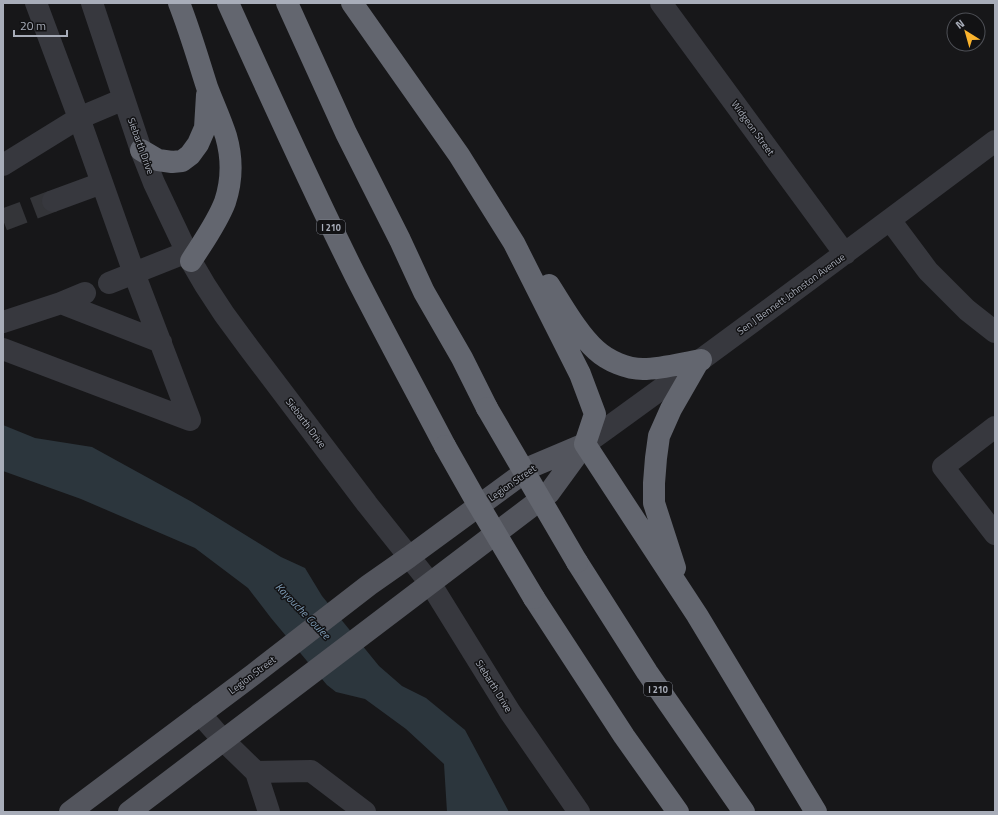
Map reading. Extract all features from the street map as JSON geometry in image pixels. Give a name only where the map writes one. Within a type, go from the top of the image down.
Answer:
[{"type":"highway","points":[[179,3],[226,136],[231,169],[225,202],[207,236],[189,256]]},
{"type":"highway","name":"I 210","points":[[228,3],[351,268],[445,446],[534,598],[624,736],[678,812]]},
{"type":"highway","name":"I 210","points":[[287,3],[346,133],[400,240],[424,292],[462,358],[488,408],[577,562],[647,672],[744,812]]},
{"type":"highway","points":[[352,3],[460,155],[514,243],[580,374],[595,414],[585,444],[696,615],[816,812]]},
{"type":"highway","points":[[141,150],[158,160],[172,162],[182,161],[190,154],[198,144],[205,128],[208,88]]},
{"type":"highway","points":[[514,243],[548,283],[581,334],[596,350],[611,360],[629,368],[644,369],[700,361]]},
{"type":"highway","points":[[696,615],[674,565],[654,503],[654,483],[659,436],[671,409],[700,361]]},
{"type":"main road","name":"Legion Street","points":[[70,812],[254,674],[369,585],[410,557],[533,466],[585,444]]},
{"type":"main road","points":[[129,812],[549,493],[585,444]]},
{"type":"street","points":[[3,349],[190,420],[134,273],[36,3]]},
{"type":"street","name":"Siebarth Drive","points":[[92,3],[141,150],[154,183],[189,256],[205,285],[224,314],[367,504],[430,583],[510,712],[579,812]]},
{"type":"street","name":"Widgeon Street","points":[[661,3],[845,254]]},
{"type":"street","points":[[3,165],[79,118],[124,99]]},
{"type":"street","name":"Sen J Bennett Johnston Avenue","points":[[585,444],[845,254],[995,141]]},
{"type":"street","points":[[53,201],[102,183]]},
{"type":"street","points":[[890,220],[928,271],[967,310],[995,332]]},
{"type":"street","points":[[109,283],[134,273],[189,256]]},
{"type":"street","points":[[3,322],[61,303],[85,293]]},
{"type":"street","points":[[61,303],[161,342]]},
{"type":"street","points":[[995,427],[943,467],[995,534]]},
{"type":"street","points":[[200,714],[223,740],[256,772],[269,812]]},
{"type":"street","points":[[256,772],[312,771],[365,812]]},
{"type":"water","name":"Kayouche Coulee","points":[[3,425],[35,438],[92,447],[192,502],[281,557],[305,568],[322,596],[379,666],[402,686],[426,698],[465,730],[509,812],[447,812],[444,764],[406,729],[365,699],[336,692],[327,685],[248,588],[195,548],[81,499],[3,471]]},
{"type":"tunnel","points":[[3,220],[53,201]]}]
